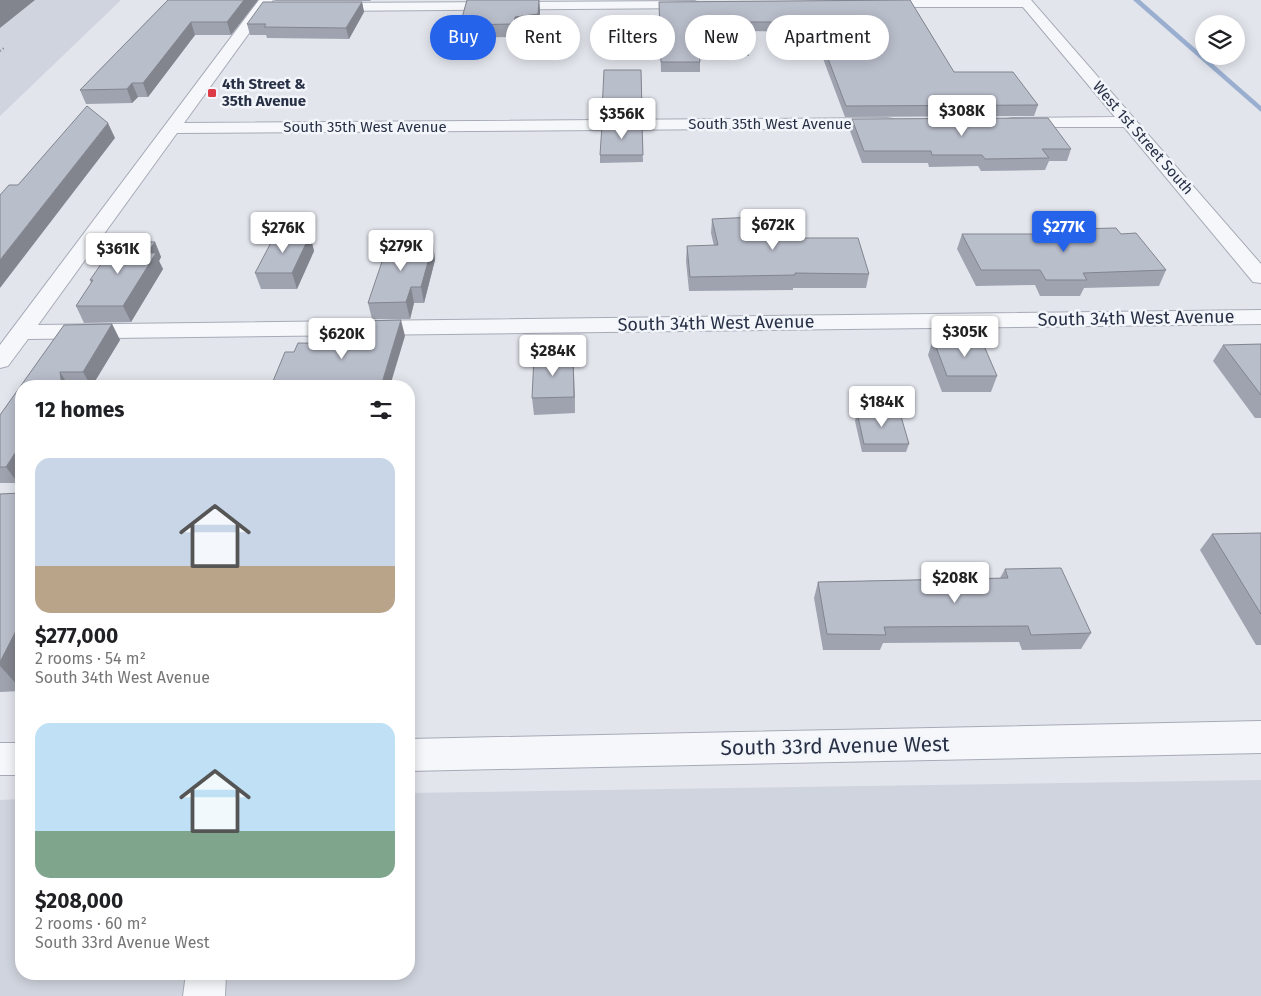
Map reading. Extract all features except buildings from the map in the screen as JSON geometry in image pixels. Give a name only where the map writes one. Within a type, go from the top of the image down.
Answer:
[{"type":"street","points":[[857,4],[1025,2]]},
{"type":"street","name":"West 1st Street South","points":[[1025,2],[1261,277]]},
{"type":"street","points":[[0,361],[170,128],[269,5]]},
{"type":"street","points":[[310,7],[708,5]]},
{"type":"street","points":[[999,123],[1129,122]]},
{"type":"street","name":"South 35th West Avenue","points":[[170,128],[899,123]]},
{"type":"street","name":"South 34th West Avenue","points":[[21,332],[1261,317]]},
{"type":"street","name":"South 33rd Avenue West","points":[[415,755],[1261,737]]},
{"type":"street","points":[[0,759],[15,759]]},
{"type":"street","points":[[204,996],[205,980]]},
{"type":"shaded area","points":[[0,0],[121,0],[0,116]]},
{"type":"shaded area","points":[[1261,780],[1261,996],[0,996],[0,800],[15,799],[15,980],[415,980],[415,793]]},
{"type":"waterway","points":[[1136,0],[1261,110]]},
{"type":"railway","points":[[0,51],[4,48]]},
{"type":"place","name":"4th Street & 35th Avenue","points":[[212,93]]}]
